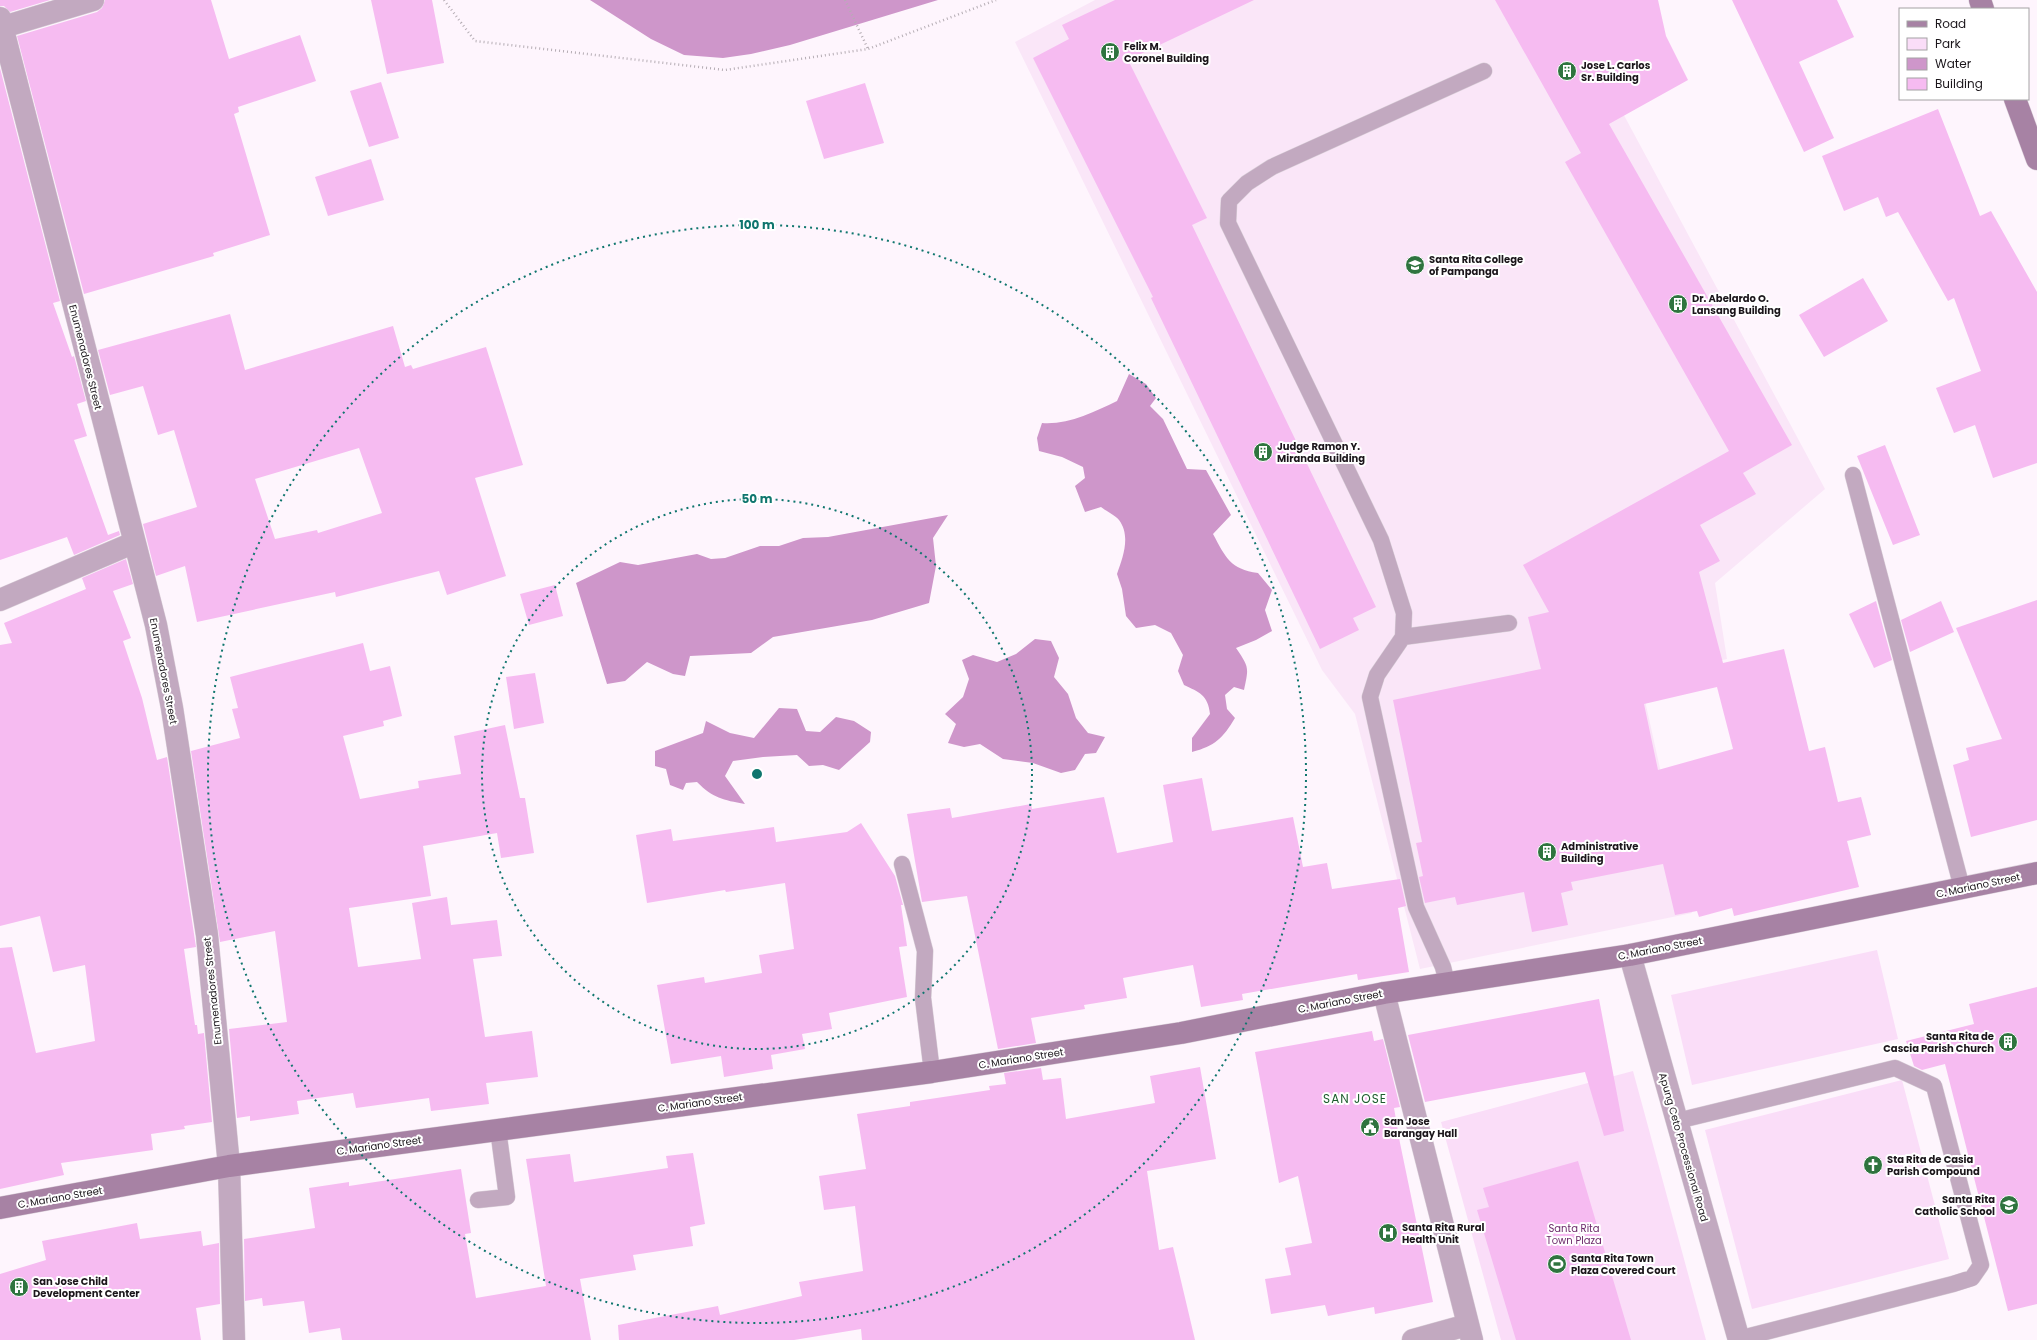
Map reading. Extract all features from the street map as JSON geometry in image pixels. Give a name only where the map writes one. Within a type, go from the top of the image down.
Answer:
[{"type":"street","points":[[1,23],[93,0]]},
{"type":"street","name":"Enumenadores Street","points":[[1,23],[133,543],[156,625],[172,708],[207,934],[229,1166],[234,1340]]},
{"type":"street","points":[[2015,100],[2037,159]]},
{"type":"street","points":[[0,600],[133,543]]},
{"type":"street","name":"C. Mariano Street","points":[[0,1208],[229,1166],[932,1072],[1181,1033],[1384,993],[1630,954],[2037,873]]},
{"type":"street","name":"Apung Ceto Processional Road","points":[[1630,954],[1739,1339]]},
{"type":"street","points":[[1384,993],[1469,1333],[1413,1340]]},
{"type":"lane","points":[[1447,983],[1443,968],[1416,907],[1370,697],[1377,675],[1403,637],[1404,613],[1381,540],[1228,224],[1229,201],[1247,183],[1272,167],[1484,71]]},
{"type":"lane","points":[[1853,475],[1962,888]]},
{"type":"lane","points":[[1403,637],[1509,623]]},
{"type":"lane","points":[[902,864],[926,951],[923,998],[932,1072]]},
{"type":"lane","points":[[1677,1121],[1895,1068],[1934,1086],[1982,1264],[1972,1278],[1739,1339]]},
{"type":"lane","points":[[478,1200],[507,1196],[498,1129]]},
{"type":"path","points":[[444,0],[475,41],[725,70],[868,50],[996,0]]},
{"type":"path","points":[[845,0],[868,50]]},
{"type":"shaded area","name":"Santa Rita College of Pampanga","points":[[1095,0],[1562,0],[1825,489],[1715,583],[1727,659],[1640,678],[1692,913],[1420,969],[1355,714],[1322,670],[1015,42]]},
{"type":"green space","points":[[1877,950],[1898,1039],[1692,1085],[1671,995]]},
{"type":"green space","name":"Santa Rita Town Plaza","points":[[1633,1071],[1706,1340],[1501,1340],[1441,1122]]},
{"type":"green space","points":[[1902,1080],[1949,1259],[1752,1309],[1705,1130]]},
{"type":"water","points":[[590,0],[938,0],[790,45],[751,54],[723,58],[684,55],[651,39]]},
{"type":"water","points":[[1129,374],[1146,384],[1156,398],[1150,406],[1163,419],[1187,469],[1206,470],[1231,515],[1213,534],[1222,550],[1230,561],[1241,569],[1258,573],[1272,590],[1265,610],[1272,631],[1256,640],[1236,648],[1246,664],[1247,676],[1244,690],[1234,687],[1225,695],[1227,709],[1235,718],[1222,736],[1213,744],[1192,752],[1192,738],[1210,714],[1209,708],[1205,698],[1202,695],[1184,685],[1178,671],[1183,655],[1171,633],[1155,625],[1136,628],[1126,616],[1122,589],[1117,574],[1125,547],[1125,533],[1123,526],[1117,518],[1101,507],[1085,512],[1075,486],[1085,478],[1083,467],[1062,457],[1039,451],[1037,438],[1042,423],[1071,420],[1117,401]]},
{"type":"water","points":[[948,515],[933,538],[936,566],[929,603],[872,620],[773,637],[751,653],[690,656],[685,676],[673,674],[647,662],[625,681],[607,684],[576,583],[620,562],[638,565],[697,554],[711,559],[725,558],[760,546],[779,546],[803,538],[828,537]]},
{"type":"water","points":[[1035,639],[1051,641],[1059,658],[1054,677],[1068,694],[1076,718],[1088,733],[1105,737],[1096,753],[1085,754],[1075,770],[1061,773],[1033,763],[1003,759],[980,744],[964,747],[948,743],[956,724],[945,714],[963,697],[969,679],[962,660],[973,655],[997,662],[1016,654]]},
{"type":"water","points":[[779,708],[797,709],[806,731],[820,732],[836,717],[854,721],[871,732],[870,742],[839,770],[823,765],[809,766],[797,755],[733,761],[725,776],[745,804],[719,798],[708,792],[697,782],[686,783],[683,790],[670,785],[666,769],[655,766],[655,751],[703,733],[706,721],[730,733],[754,738]]},
{"type":"building","points":[[0,0],[50,0],[10,12],[4,6],[0,6]]},
{"type":"building","points":[[105,0],[211,0],[229,59],[300,35],[316,81],[238,107],[239,112],[234,114],[270,235],[213,253],[214,256],[84,294],[17,36],[97,12],[102,8]]},
{"type":"building","points":[[371,0],[432,0],[444,63],[387,74]]},
{"type":"building","points":[[1115,0],[1254,0],[1128,60],[1207,218],[1192,225],[1376,607],[1353,618],[1359,630],[1320,649],[1151,298],[1153,297],[1033,58],[1069,39],[1062,25]]},
{"type":"building","points":[[1495,0],[1658,0],[1666,36],[1688,80],[1609,124],[1792,445],[1743,473],[1756,494],[1700,525],[1720,561],[1699,572],[1723,663],[1784,649],[1809,751],[1825,747],[1838,802],[1861,797],[1871,835],[1847,841],[1859,887],[1734,916],[1732,908],[1699,917],[1697,911],[1675,915],[1663,864],[1571,882],[1573,890],[1561,893],[1568,925],[1532,932],[1524,892],[1457,905],[1455,897],[1425,903],[1419,877],[1423,876],[1416,843],[1422,842],[1393,700],[1541,669],[1528,617],[1549,612],[1523,565],[1729,451],[1565,162],[1581,153]],"holes":[[[1717,687],[1733,749],[1658,770],[1644,704]]]},
{"type":"building","points":[[1732,0],[1837,0],[1854,37],[1799,62],[1834,138],[1804,152]]},
{"type":"building","points":[[0,68],[60,301],[53,303],[72,357],[74,356],[86,401],[77,404],[87,436],[74,440],[108,535],[119,531],[120,535],[74,555],[67,537],[0,560]]},
{"type":"building","points":[[381,82],[399,138],[369,147],[350,91]]},
{"type":"building","points":[[865,83],[884,143],[824,159],[806,101]]},
{"type":"building","points":[[1938,109],[1980,216],[1991,211],[2037,292],[2037,463],[1993,478],[1975,425],[1954,433],[1936,388],[1981,371],[1954,298],[1948,301],[1898,212],[1886,217],[1878,197],[1844,211],[1822,156]]},
{"type":"building","points":[[371,159],[384,200],[328,216],[315,177]]},
{"type":"building","points":[[1863,278],[1888,321],[1824,357],[1799,315]]},
{"type":"building","points":[[230,314],[245,370],[393,326],[405,367],[411,365],[413,369],[486,347],[523,465],[475,478],[506,576],[447,595],[439,571],[336,597],[335,592],[197,622],[185,566],[156,576],[143,524],[197,507],[174,430],[158,435],[143,386],[110,395],[98,350]],"holes":[[[359,448],[382,513],[318,533],[317,530],[275,539],[255,479]]]},
{"type":"building","points":[[1885,445],[1920,535],[1893,545],[1857,456]]},
{"type":"building","points":[[126,559],[133,584],[113,591],[131,638],[123,641],[142,698],[157,760],[167,757],[196,947],[184,949],[195,1025],[197,1025],[198,1034],[204,1033],[212,1122],[184,1126],[185,1129],[151,1134],[153,1150],[61,1163],[64,1175],[0,1189],[0,948],[12,947],[36,1053],[95,1041],[85,965],[53,972],[40,916],[0,926],[0,645],[12,643],[4,623],[86,589],[82,578]]},
{"type":"building","points":[[555,585],[563,616],[529,625],[520,594]]},
{"type":"building","points":[[2037,600],[2037,820],[1971,837],[1953,765],[1969,760],[1966,748],[2002,739],[1956,628]]},
{"type":"building","points":[[1876,601],[1892,660],[1874,668],[1849,614]]},
{"type":"building","points":[[1941,601],[1954,632],[1910,652],[1901,620]]},
{"type":"building","points":[[363,643],[370,671],[390,666],[402,716],[383,721],[384,726],[343,736],[360,799],[419,788],[418,781],[461,774],[454,736],[505,725],[520,798],[525,798],[534,853],[501,858],[497,833],[423,846],[431,896],[349,908],[358,967],[421,959],[412,903],[447,897],[451,925],[497,920],[502,956],[473,959],[485,1037],[532,1031],[538,1077],[486,1083],[489,1104],[431,1111],[429,1098],[356,1108],[353,1093],[297,1101],[299,1114],[250,1121],[250,1116],[237,1118],[229,1029],[287,1022],[275,931],[220,942],[191,751],[240,738],[232,709],[238,708],[230,677]]},
{"type":"building","points":[[535,673],[544,723],[514,729],[506,677]]},
{"type":"building","points":[[1202,778],[1212,831],[1293,817],[1303,867],[1327,863],[1332,889],[1400,879],[1406,906],[1398,908],[1409,972],[1358,980],[1357,974],[1242,994],[1243,1000],[1201,1007],[1193,965],[1123,978],[1127,998],[1084,1005],[1085,1009],[1031,1018],[1036,1043],[998,1049],[967,896],[922,902],[907,814],[950,808],[952,818],[1031,804],[1032,809],[1104,797],[1117,853],[1173,842],[1163,785]]},
{"type":"building","points":[[861,823],[895,876],[903,905],[901,905],[907,946],[899,947],[907,997],[829,1013],[832,1029],[802,1034],[805,1049],[771,1055],[773,1069],[724,1077],[721,1056],[671,1064],[657,985],[704,977],[705,983],[762,973],[759,955],[794,949],[785,883],[726,892],[725,890],[647,903],[636,835],[671,829],[673,841],[774,827],[776,842],[847,832]]},
{"type":"building","points":[[2037,987],[2037,1304],[2008,1311],[1945,1064],[1922,1070],[1914,1066],[1906,1041],[1974,1024],[1969,1004]]},
{"type":"building","points":[[1599,999],[1624,1131],[1604,1136],[1585,1072],[1425,1102],[1408,1035]]},
{"type":"building","points":[[1372,1031],[1374,1041],[1383,1039],[1400,1107],[1394,1108],[1433,1302],[1375,1314],[1374,1307],[1328,1316],[1325,1305],[1271,1314],[1265,1279],[1291,1275],[1285,1248],[1312,1243],[1298,1176],[1279,1183],[1255,1052]]},
{"type":"building","points":[[1200,1067],[1216,1159],[1147,1171],[1159,1250],[1173,1247],[1195,1340],[862,1340],[861,1329],[794,1340],[619,1340],[618,1325],[718,1306],[720,1315],[802,1296],[799,1282],[863,1271],[855,1206],[824,1210],[819,1176],[866,1169],[857,1114],[910,1106],[910,1102],[990,1090],[989,1086],[1006,1084],[1004,1073],[1041,1068],[1043,1080],[1061,1078],[1066,1119],[1155,1103],[1150,1076]]},
{"type":"building","points":[[693,1153],[705,1224],[690,1227],[693,1246],[633,1255],[636,1270],[580,1279],[591,1340],[342,1340],[340,1328],[309,1333],[304,1301],[263,1306],[262,1298],[245,1301],[244,1239],[315,1228],[309,1188],[349,1182],[349,1186],[461,1169],[471,1233],[465,1234],[476,1298],[546,1286],[526,1159],[570,1154],[574,1182],[668,1168],[666,1156]]},
{"type":"building","name":"Santa Rita Town Plaza Covered Court","points":[[1578,1161],[1631,1340],[1516,1340],[1477,1210],[1489,1207],[1483,1188]]},
{"type":"building","points":[[137,1223],[140,1239],[201,1231],[203,1246],[219,1243],[220,1304],[196,1308],[201,1340],[0,1340],[0,1274],[46,1260],[42,1241]]},
{"type":"place","name":"Felix M. Coronel Building","points":[[1110,52]]},
{"type":"place","name":"Jose L. Carlos Sr. Building","points":[[1567,71]]},
{"type":"place","name":"Santa Rita College of Pampanga","points":[[1415,265]]},
{"type":"place","name":"Dr. Abelardo O. Lansang Building","points":[[1678,304]]},
{"type":"place","name":"Judge Ramon Y. Miranda Building","points":[[1263,452]]},
{"type":"place","name":"Administrative Building","points":[[1547,852]]},
{"type":"place","name":"Santa Rita de Cascia Parish Church","points":[[2008,1042]]},
{"type":"place","name":"San Jose Barangay Hall","points":[[1370,1127]]},
{"type":"place","name":"Sta Rita de Casia Parish Compound","points":[[1873,1165]]},
{"type":"place","name":"Santa Rita Catholic School","points":[[2009,1205]]},
{"type":"place","name":"Santa Rita Rural Health Unit","points":[[1388,1233]]},
{"type":"place","name":"Santa Rita Town Plaza Covered Court","points":[[1557,1264]]},
{"type":"place","name":"San Jose Child Development Center","points":[[19,1287]]},
{"type":"district","name":"SAN JOSE","points":[[1355,1099]]}]
